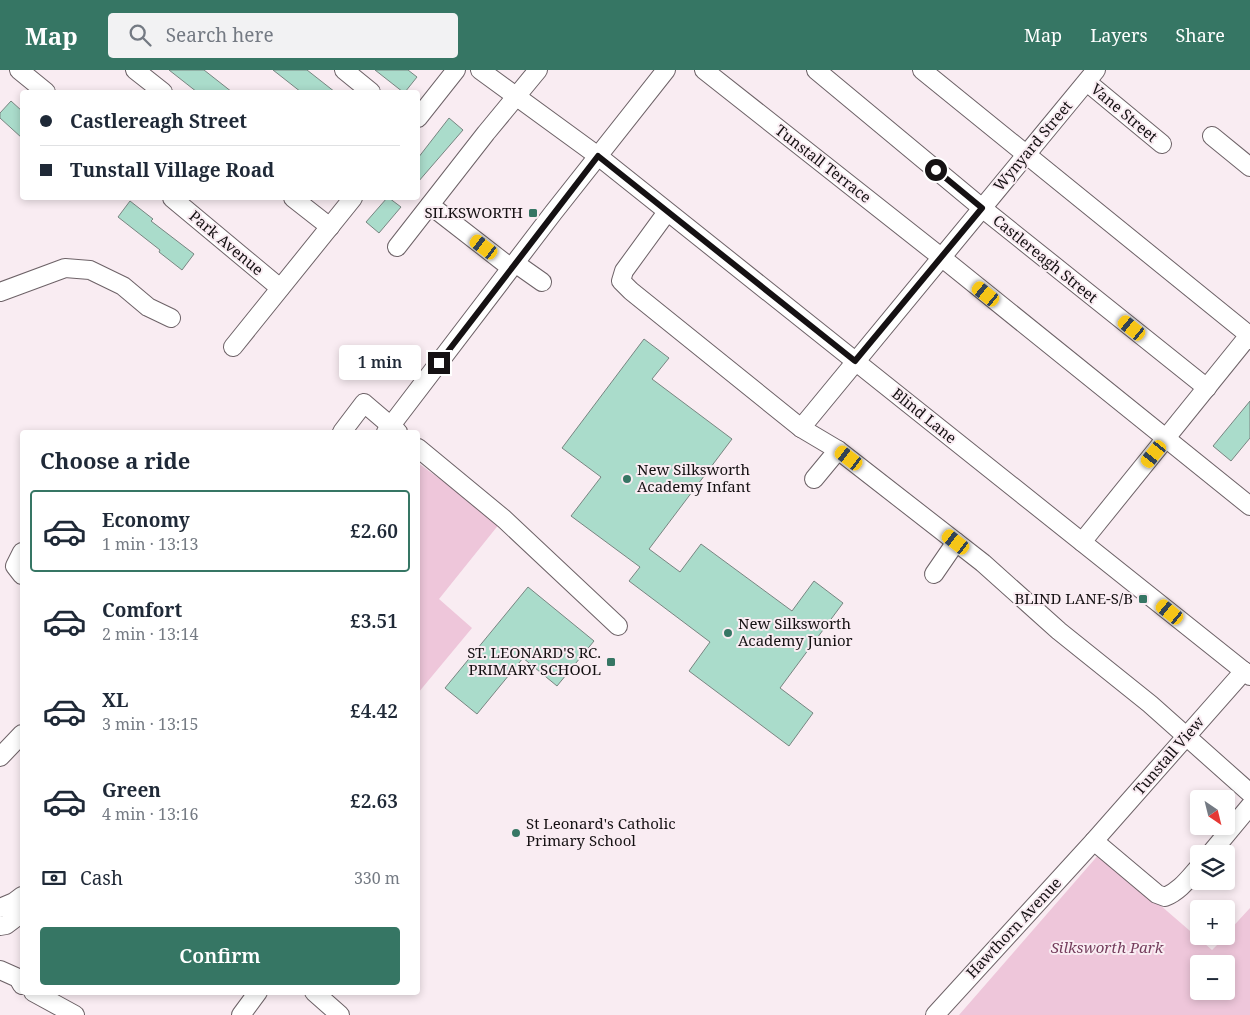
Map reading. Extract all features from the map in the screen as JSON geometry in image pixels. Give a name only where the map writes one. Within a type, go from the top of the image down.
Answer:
[{"type":"street","points":[[19,70],[44,90]]},
{"type":"street","points":[[135,70],[160,90]]},
{"type":"street","points":[[344,70],[369,90]]},
{"type":"street","points":[[420,115],[456,70]]},
{"type":"street","name":"Blind Lane","points":[[480,70],[598,156],[1247,673]]},
{"type":"street","points":[[397,247],[538,70]]},
{"type":"street","points":[[393,430],[513,265],[666,70]]},
{"type":"street","name":"Tunstall Terrace","points":[[704,70],[941,257],[1166,440],[1250,505]]},
{"type":"street","name":"Castlereagh Street","points":[[816,70],[982,208],[1207,388]]},
{"type":"street","points":[[925,71],[1026,155],[1249,334],[1166,440],[1082,542]]},
{"type":"street","name":"Wynyard Street","points":[[801,428],[1092,76]]},
{"type":"street","name":"Vane Street","points":[[1092,76],[1162,144]]},
{"type":"street","points":[[1212,136],[1250,167]]},
{"type":"street","name":"Park Avenue","points":[[174,200],[280,288]]},
{"type":"street","points":[[296,200],[330,227]]},
{"type":"street","points":[[233,347],[351,200]]},
{"type":"street","points":[[430,205],[513,265],[542,282]]},
{"type":"street","points":[[667,212],[624,270],[621,281],[631,291],[801,428],[838,450],[983,563],[1059,631],[1186,735],[1250,793]]},
{"type":"street","points":[[0,292],[65,268],[90,270],[123,286],[148,307],[171,318]]},
{"type":"street","points":[[344,430],[364,403],[391,430]]},
{"type":"street","points":[[420,450],[504,519],[618,626]]},
{"type":"street","points":[[814,479],[838,450]]},
{"type":"street","points":[[934,574],[956,542]]},
{"type":"street","points":[[20,556],[15,566],[20,572]]},
{"type":"street","name":"Tunstall View","points":[[1094,841],[1186,735],[1247,673]]},
{"type":"street","points":[[0,757],[20,736]]},
{"type":"street","points":[[1218,845],[1250,806]]},
{"type":"street","points":[[1094,841],[1157,894],[1165,897],[1173,894],[1190,877]]},
{"type":"street","name":"Hawthorn Avenue","points":[[934,1015],[1094,841]]},
{"type":"street","points":[[0,908],[20,898]]},
{"type":"street","points":[[0,926],[6,925],[20,914]]},
{"type":"street","points":[[0,970],[18,978],[20,982]]},
{"type":"street","points":[[38,995],[75,1015]]},
{"type":"street","points":[[241,1015],[256,995]]},
{"type":"street","points":[[317,995],[340,1015]]},
{"type":"green space","points":[[420,464],[500,523],[439,599],[472,628],[420,691]]},
{"type":"green space","name":"Silksworth Park","points":[[1100,853],[1190,931],[1190,945],[1206,945],[1212,950],[1217,945],[1235,945],[1235,924],[1250,908],[1250,1015],[959,1015]]},
{"type":"building","points":[[169,70],[204,70],[229,90],[194,90]]},
{"type":"building","points":[[273,70],[307,70],[332,90],[298,90]]},
{"type":"building","points":[[375,70],[408,70],[417,77],[407,90],[400,90]]},
{"type":"building","points":[[11,101],[20,109],[20,136],[0,118],[0,113]]},
{"type":"building","points":[[449,118],[463,130],[420,180],[420,155]]},
{"type":"building","points":[[385,200],[392,200],[401,207],[379,233],[366,222]]},
{"type":"building","points":[[130,201],[153,219],[151,221],[194,254],[182,270],[118,217]]},
{"type":"building","points":[[644,339],[669,358],[652,379],[732,439],[649,549],[680,572],[701,544],[792,611],[814,581],[843,603],[780,688],[813,713],[789,746],[689,671],[710,642],[629,581],[640,567],[571,516],[601,477],[562,448]]},
{"type":"building","points":[[1250,401],[1250,438],[1231,461],[1213,446]]},
{"type":"building","points":[[528,587],[594,641],[557,686],[523,658],[477,714],[445,688]]},
{"type":"place","name":"SILKSWORTH","points":[[533,213]]},
{"type":"place","name":"New Silksworth Academy Infant","points":[[627,479]]},
{"type":"place","name":"BLIND LANE-S/B","points":[[1143,599]]},
{"type":"place","name":"New Silksworth Academy Junior","points":[[728,633]]},
{"type":"place","name":"ST. LEONARD'S RC. PRIMARY SCHOOL","points":[[611,662]]},
{"type":"place","name":"St Leonard's Catholic Primary School","points":[[516,833]]},
{"type":"route","points":[[439,363],[598,156],[855,361],[982,208],[936,170]]}]
